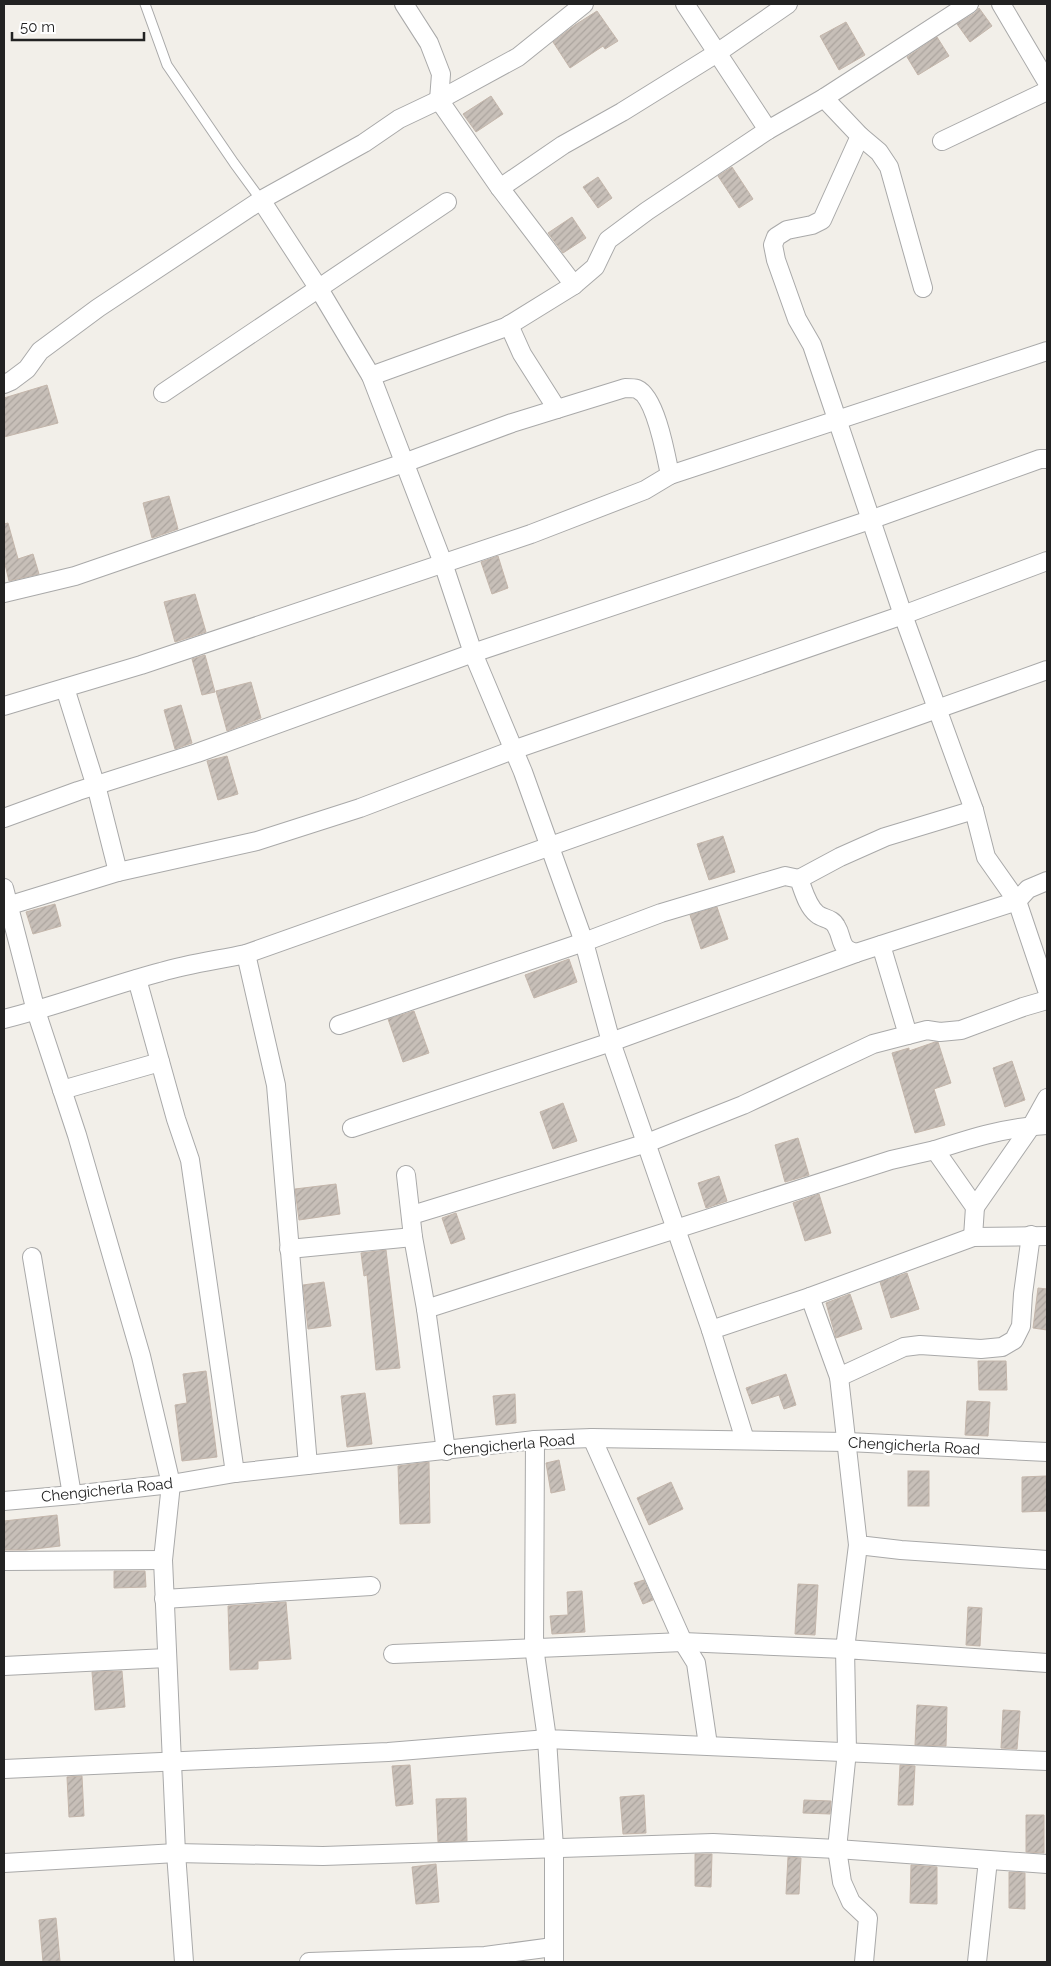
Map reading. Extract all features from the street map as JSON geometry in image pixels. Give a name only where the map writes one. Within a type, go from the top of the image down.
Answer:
[{"type":"street","points":[[404,4],[429,43],[440,74],[439,100],[500,188],[574,285]]},
{"type":"street","points":[[4,384],[27,369],[40,351],[98,308],[262,200],[364,143],[399,119],[439,100],[518,57],[584,4]]},
{"type":"street","points":[[685,4],[768,130]]},
{"type":"street","points":[[500,188],[563,145],[622,112],[717,52],[788,4]]},
{"type":"street","points":[[371,376],[509,325],[574,285],[595,268],[608,240],[647,211],[768,130],[824,98],[969,4]]},
{"type":"street","points":[[1002,4],[1047,82]]},
{"type":"street","points":[[942,141],[1047,91]]},
{"type":"street","points":[[824,98],[860,136],[880,152],[889,167],[923,288]]},
{"type":"street","points":[[860,136],[822,220],[812,225],[787,230],[776,237],[773,245],[776,260],[797,319],[812,345],[902,615],[974,810],[986,858],[1017,901],[1047,990]]},
{"type":"street","points":[[262,200],[319,289],[371,376],[443,563],[473,654],[513,750],[584,942],[612,1042],[678,1230],[745,1440]]},
{"type":"street","points":[[163,393],[447,202]]},
{"type":"street","points":[[509,325],[522,354],[557,409]]},
{"type":"street","points":[[4,706],[141,665],[531,534],[645,490],[670,475],[1047,350]]},
{"type":"street","points":[[4,593],[75,576],[404,463],[474,436],[626,388],[637,389],[645,395],[660,428],[670,475]]},
{"type":"street","points":[[4,818],[197,753],[473,654],[870,520],[1040,459],[1047,459]]},
{"type":"street","points":[[7,906],[118,872],[257,841],[360,808],[513,750],[902,615],[1047,561]]},
{"type":"street","points":[[4,1019],[36,1011],[162,971],[246,954],[1047,670]]},
{"type":"street","points":[[65,688],[95,786],[118,872]]},
{"type":"street","points":[[340,1025],[720,894],[785,876],[799,879],[840,857],[885,837],[974,810]]},
{"type":"street","points":[[799,879],[814,912],[833,922],[843,945],[849,951],[856,953]]},
{"type":"street","points":[[352,1128],[612,1042],[856,953],[1017,901],[1028,889],[1047,881]]},
{"type":"street","points":[[4,888],[7,906],[36,1011],[62,1090],[141,1356],[171,1484],[162,1560],[176,1853],[184,1962]]},
{"type":"street","points":[[882,945],[908,1035]]},
{"type":"street","points":[[246,954],[276,1085],[308,1466]]},
{"type":"street","points":[[137,979],[176,1119],[190,1160],[235,1473]]},
{"type":"street","points":[[412,1215],[647,1143],[743,1105],[873,1044],[928,1030],[940,1032],[961,1030],[1022,1007],[1047,1000]]},
{"type":"street","points":[[62,1090],[160,1062]]},
{"type":"street","points":[[973,1237],[975,1207],[1040,1125],[1047,1098]]},
{"type":"street","points":[[426,1309],[678,1230],[891,1160],[935,1150],[1010,1128],[1040,1125]]},
{"type":"street","points":[[935,1150],[975,1207]]},
{"type":"street","points":[[406,1175],[412,1215],[413,1238],[426,1309],[446,1451]]},
{"type":"street","points":[[711,1330],[810,1297],[973,1237],[1039,1236],[1023,1294],[1021,1326],[1014,1340],[1002,1347],[982,1349],[920,1345],[904,1347],[839,1377]]},
{"type":"street","points":[[289,1249],[413,1238]]},
{"type":"street","points":[[32,1257],[72,1495]]},
{"type":"street","points":[[810,1297],[839,1377],[848,1442],[858,1544],[845,1649],[847,1752],[837,1849],[842,1882],[851,1902],[868,1918],[864,1962]]},
{"type":"street","points":[[592,1438],[683,1642],[696,1663],[708,1745]]},
{"type":"street","name":"Chengicherla Road","points":[[4,1501],[171,1484],[235,1473],[535,1440],[592,1438],[848,1442],[1047,1452]]},
{"type":"street","points":[[309,1962],[554,1955],[554,1848],[547,1740],[534,1647],[535,1440]]},
{"type":"street","points":[[858,1544],[900,1550],[1047,1560]]},
{"type":"street","points":[[4,1561],[162,1560]]},
{"type":"street","points":[[164,1599],[371,1586]]},
{"type":"street","points":[[393,1654],[683,1642],[845,1649],[1047,1663]]},
{"type":"street","points":[[4,1666],[167,1658]]},
{"type":"street","points":[[4,1769],[388,1752],[547,1740],[613,1744],[708,1745],[1047,1761]]},
{"type":"street","points":[[4,1862],[176,1853],[323,1856],[713,1842],[1047,1864]]},
{"type":"street","points":[[978,1962],[988,1860]]},
{"type":"lane","points":[[145,4],[168,65],[234,163],[262,200]]},
{"type":"building","points":[[979,8],[992,26],[970,42],[957,24],[975,13]]},
{"type":"building","points":[[597,11],[618,41],[605,49],[603,46],[570,68],[553,42]]},
{"type":"building","points":[[846,22],[865,55],[839,70],[820,36]]},
{"type":"building","points":[[937,37],[949,56],[918,75],[907,57]]},
{"type":"building","points":[[491,96],[503,114],[476,132],[463,114]]},
{"type":"building","points":[[732,167],[753,199],[739,208],[718,176]]},
{"type":"building","points":[[598,177],[612,198],[598,208],[583,187]]},
{"type":"building","points":[[572,217],[586,238],[563,253],[548,233]]},
{"type":"building","points":[[47,385],[58,423],[4,437],[4,398]]},
{"type":"building","points":[[169,496],[178,529],[152,538],[143,503]]},
{"type":"building","points":[[8,523],[18,559],[33,554],[39,574],[9,581],[4,560],[4,524]]},
{"type":"building","points":[[498,556],[508,588],[492,594],[481,562]]},
{"type":"building","points":[[195,594],[206,632],[175,642],[164,602]]},
{"type":"building","points":[[205,655],[215,692],[202,695],[192,659]]},
{"type":"building","points":[[251,682],[261,718],[227,731],[216,691]]},
{"type":"building","points":[[181,705],[192,743],[175,749],[164,710]]},
{"type":"building","points":[[227,756],[238,794],[218,800],[207,761]]},
{"type":"building","points":[[723,836],[735,872],[709,880],[697,844]]},
{"type":"building","points":[[55,904],[61,926],[33,934],[26,912]]},
{"type":"building","points":[[717,907],[728,939],[701,949],[690,915]]},
{"type":"building","points":[[569,959],[577,982],[534,998],[525,975]]},
{"type":"building","points":[[414,1011],[429,1053],[403,1062],[388,1019]]},
{"type":"building","points":[[938,1042],[951,1083],[934,1089],[945,1125],[915,1133],[892,1053],[909,1048],[909,1051]]},
{"type":"building","points":[[1012,1061],[1025,1100],[1005,1107],[993,1068]]},
{"type":"building","points":[[563,1103],[577,1141],[553,1149],[540,1112]]},
{"type":"building","points":[[798,1138],[809,1175],[785,1182],[775,1145]]},
{"type":"building","points":[[719,1176],[727,1201],[706,1208],[698,1183]]},
{"type":"building","points":[[336,1184],[340,1214],[299,1220],[295,1189]]},
{"type":"building","points":[[819,1194],[831,1233],[805,1241],[793,1203]]},
{"type":"building","points":[[456,1213],[465,1239],[451,1244],[442,1218]]},
{"type":"building","points":[[386,1250],[400,1368],[376,1370],[367,1275],[364,1276],[361,1253]]},
{"type":"building","points":[[907,1273],[919,1309],[891,1318],[880,1282]]},
{"type":"building","points":[[324,1282],[331,1326],[308,1329],[303,1285]]},
{"type":"building","points":[[1038,1288],[1047,1289],[1047,1330],[1033,1328]]},
{"type":"building","points":[[850,1294],[862,1329],[836,1338],[826,1303]]},
{"type":"building","points":[[978,1361],[1006,1361],[1007,1390],[979,1390]]},
{"type":"building","points":[[206,1371],[217,1457],[182,1461],[175,1405],[187,1403],[183,1374]]},
{"type":"building","points":[[786,1374],[796,1405],[784,1409],[779,1395],[752,1404],[746,1388]]},
{"type":"building","points":[[365,1393],[372,1444],[347,1447],[341,1396]]},
{"type":"building","points":[[515,1394],[516,1423],[496,1425],[493,1396]]},
{"type":"building","points":[[967,1401],[990,1402],[988,1436],[965,1435]]},
{"type":"building","points":[[559,1460],[565,1490],[551,1493],[546,1463]]},
{"type":"building","points":[[429,1462],[430,1523],[400,1524],[398,1466]]},
{"type":"building","points":[[908,1471],[929,1471],[929,1506],[908,1506]]},
{"type":"building","points":[[1046,1476],[1047,1511],[1022,1512],[1022,1477]]},
{"type":"building","points":[[671,1482],[683,1509],[649,1525],[637,1498]]},
{"type":"building","points":[[57,1515],[60,1546],[26,1550],[4,1550],[4,1521]]},
{"type":"building","points":[[114,1571],[145,1571],[146,1587],[114,1588]]},
{"type":"building","points":[[644,1580],[653,1600],[643,1604],[634,1583]]},
{"type":"building","points":[[798,1584],[818,1585],[815,1635],[795,1634]]},
{"type":"building","points":[[582,1591],[585,1632],[552,1634],[550,1616],[568,1615],[567,1592]]},
{"type":"building","points":[[286,1602],[291,1659],[258,1661],[258,1669],[230,1670],[228,1606]]},
{"type":"building","points":[[968,1607],[982,1608],[980,1646],[966,1645]]},
{"type":"building","points":[[122,1671],[125,1707],[95,1710],[92,1672]]},
{"type":"building","points":[[917,1705],[947,1707],[946,1746],[915,1745]]},
{"type":"building","points":[[1003,1710],[1020,1711],[1017,1749],[1001,1748]]},
{"type":"building","points":[[410,1765],[413,1804],[396,1806],[392,1766]]},
{"type":"building","points":[[900,1765],[915,1766],[913,1805],[898,1805]]},
{"type":"building","points":[[82,1776],[84,1816],[69,1817],[67,1777]]},
{"type":"building","points":[[644,1795],[646,1833],[623,1834],[620,1797]]},
{"type":"building","points":[[466,1798],[467,1841],[438,1842],[436,1799]]},
{"type":"building","points":[[804,1800],[831,1801],[830,1814],[803,1813]]},
{"type":"building","points":[[1026,1815],[1044,1815],[1044,1853],[1026,1852]]},
{"type":"building","points":[[695,1854],[712,1854],[711,1887],[695,1886]]},
{"type":"building","points":[[788,1857],[801,1858],[799,1894],[786,1894]]},
{"type":"building","points":[[436,1864],[439,1902],[416,1904],[412,1867]]},
{"type":"building","points":[[911,1865],[937,1867],[937,1904],[910,1903]]},
{"type":"building","points":[[1009,1872],[1025,1873],[1025,1909],[1009,1908]]},
{"type":"building","points":[[56,1918],[60,1961],[43,1962],[39,1920]]}]
